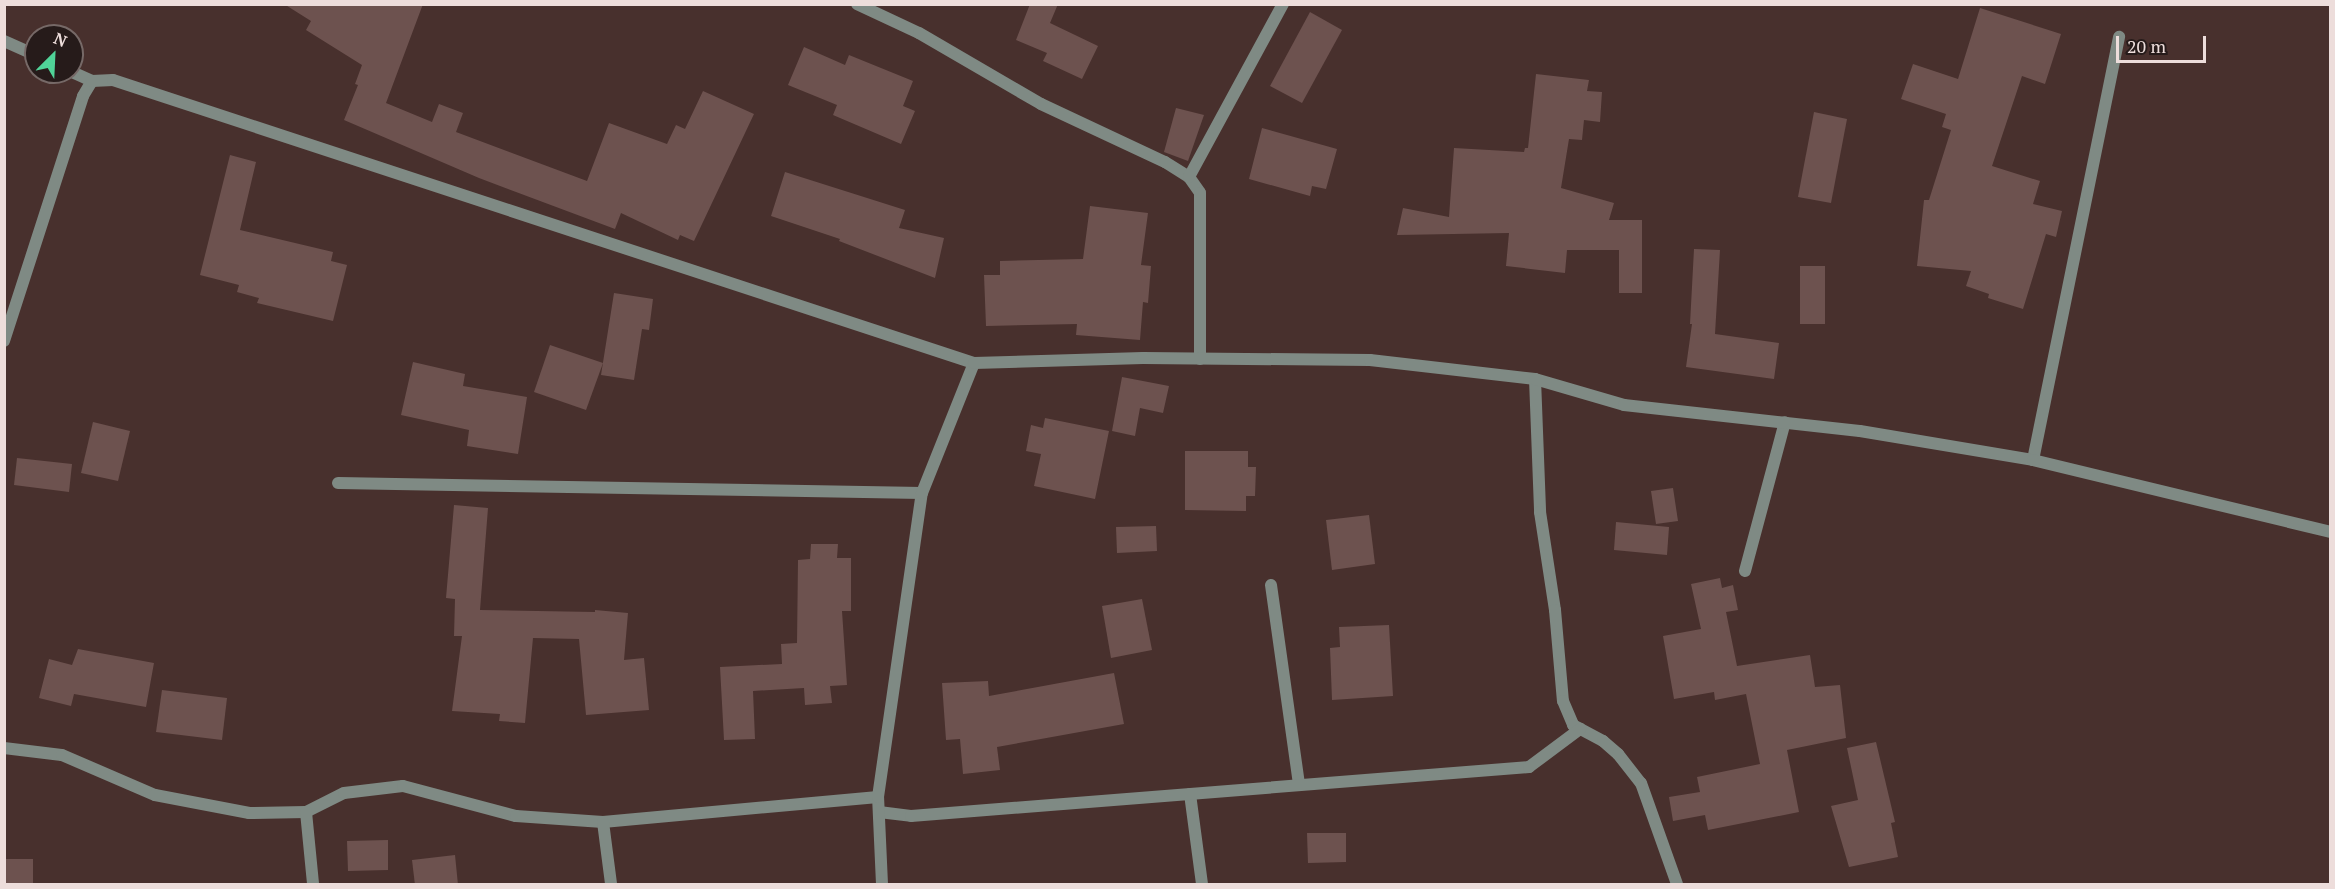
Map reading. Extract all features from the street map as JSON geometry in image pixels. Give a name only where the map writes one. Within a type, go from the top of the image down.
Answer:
[{"type":"street","points":[[857,4],[919,33],[1041,104],[1165,162],[1189,177],[1200,193],[1200,359]]},
{"type":"street","points":[[1189,177],[1283,4]]},
{"type":"street","points":[[2033,460],[2120,37]]},
{"type":"street","points":[[4,41],[24,50]]},
{"type":"street","points":[[84,77],[92,81],[113,80],[974,363],[1143,358],[1370,360],[1534,379],[1624,405],[1860,431],[2033,460],[2331,532]]},
{"type":"street","points":[[4,341],[83,96],[92,81]]},
{"type":"street","points":[[882,885],[878,797],[922,493],[974,363]]},
{"type":"street","points":[[1534,379],[1540,512],[1555,610],[1563,700],[1573,725],[1603,741],[1618,754],[1641,783],[1677,885]]},
{"type":"street","points":[[1745,571],[1785,422]]},
{"type":"street","points":[[338,483],[922,493]]},
{"type":"street","points":[[1271,585],[1299,785]]},
{"type":"street","points":[[879,812],[910,816],[1529,767],[1580,729]]},
{"type":"street","points":[[4,748],[62,755],[155,795],[249,813],[306,812],[344,793],[403,786],[516,816],[603,822],[878,797]]},
{"type":"street","points":[[1190,794],[1202,885]]},
{"type":"street","points":[[306,812],[313,885]]},
{"type":"street","points":[[603,822],[611,885]]},
{"type":"building","points":[[284,4],[423,4],[386,103],[432,122],[439,104],[463,113],[456,132],[587,181],[609,123],[667,144],[676,125],[685,129],[703,91],[754,114],[694,241],[680,235],[678,240],[621,213],[615,229],[479,178],[344,120],[358,85],[355,84],[362,65],[306,30],[311,21]]},
{"type":"building","points":[[1030,4],[1058,4],[1050,23],[1098,46],[1082,79],[1043,61],[1047,53],[1016,40]]},
{"type":"building","points":[[1980,8],[2061,34],[2045,84],[2022,76],[1992,166],[2040,181],[2033,204],[2062,211],[2056,237],[2046,234],[2023,309],[1988,298],[1989,294],[1966,286],[1971,271],[1917,266],[1924,200],[1929,200],[1951,130],[1942,127],[1946,114],[1901,99],[1913,64],[1958,79]]},
{"type":"building","points":[[1310,12],[1342,30],[1302,103],[1270,86]]},
{"type":"building","points":[[804,47],[845,65],[849,55],[913,81],[903,106],[915,111],[901,144],[833,115],[837,105],[788,85]]},
{"type":"building","points":[[1536,74],[1589,80],[1587,91],[1602,92],[1600,122],[1584,120],[1582,140],[1569,139],[1561,188],[1614,203],[1609,220],[1642,220],[1642,293],[1619,293],[1619,250],[1567,250],[1565,273],[1506,266],[1509,233],[1397,235],[1403,208],[1449,217],[1454,148],[1524,152],[1525,148],[1528,148]]},
{"type":"building","points":[[1176,108],[1204,115],[1188,161],[1164,152]]},
{"type":"building","points":[[1814,112],[1847,119],[1831,203],[1798,197]]},
{"type":"building","points":[[1262,128],[1337,149],[1326,189],[1312,186],[1310,196],[1249,179]]},
{"type":"building","points":[[230,155],[256,162],[240,230],[333,252],[331,261],[347,265],[333,321],[257,303],[259,298],[237,292],[239,285],[200,275]]},
{"type":"building","points":[[785,172],[905,210],[899,228],[944,238],[935,278],[839,241],[840,239],[771,216]]},
{"type":"building","points":[[1090,206],[1148,213],[1141,265],[1151,266],[1148,303],[1143,302],[1140,340],[1076,335],[1077,324],[986,326],[984,275],[1000,275],[1000,261],[1083,259]]},
{"type":"building","points":[[1694,249],[1720,250],[1715,334],[1779,343],[1774,379],[1686,367],[1692,324],[1690,324]]},
{"type":"building","points":[[1800,266],[1825,266],[1825,324],[1800,324]]},
{"type":"building","points":[[614,293],[653,299],[649,330],[642,329],[634,380],[601,375]]},
{"type":"building","points":[[550,345],[603,363],[586,410],[534,392]]},
{"type":"building","points":[[413,362],[465,374],[463,386],[527,397],[518,454],[467,446],[469,430],[401,415]]},
{"type":"building","points":[[1122,377],[1169,386],[1163,413],[1140,408],[1135,436],[1112,431]]},
{"type":"building","points":[[1045,418],[1109,431],[1095,499],[1034,486],[1041,454],[1026,451],[1031,425],[1043,428]]},
{"type":"building","points":[[93,422],[130,431],[118,481],[81,473]]},
{"type":"building","points":[[1185,451],[1248,451],[1248,467],[1256,467],[1255,496],[1246,496],[1246,511],[1185,510]]},
{"type":"building","points":[[17,458],[72,464],[69,492],[14,485]]},
{"type":"building","points":[[1673,488],[1678,521],[1656,524],[1651,491]]},
{"type":"building","points":[[454,505],[488,508],[480,610],[595,612],[595,610],[628,613],[624,660],[644,658],[649,710],[586,715],[579,639],[533,638],[525,723],[499,721],[500,714],[452,711],[462,636],[454,636],[455,599],[446,598]]},
{"type":"building","points":[[1369,515],[1375,564],[1332,570],[1326,520]]},
{"type":"building","points":[[1616,522],[1669,527],[1667,555],[1614,550]]},
{"type":"building","points":[[1156,526],[1157,551],[1117,553],[1116,527]]},
{"type":"building","points":[[811,544],[838,544],[837,558],[851,558],[851,611],[842,611],[847,685],[830,686],[832,703],[805,705],[804,688],[753,691],[755,739],[724,740],[720,667],[782,664],[781,644],[797,643],[798,560],[810,559]]},
{"type":"building","points":[[1720,578],[1722,588],[1733,585],[1738,610],[1726,612],[1737,666],[1810,655],[1815,687],[1840,685],[1846,738],[1787,750],[1799,812],[1708,830],[1705,815],[1673,821],[1669,797],[1700,792],[1697,777],[1760,764],[1746,694],[1715,700],[1714,692],[1674,699],[1663,636],[1701,629],[1691,584]]},
{"type":"building","points":[[1142,599],[1152,650],[1111,658],[1102,606]]},
{"type":"building","points":[[1389,625],[1393,696],[1332,700],[1330,648],[1340,647],[1339,627]]},
{"type":"building","points":[[78,649],[154,663],[146,707],[74,694],[71,706],[39,698],[49,659],[72,665]]},
{"type":"building","points":[[1114,673],[1124,724],[997,747],[1000,770],[963,774],[960,739],[946,740],[942,683],[988,681],[989,696]]},
{"type":"building","points":[[162,690],[227,698],[222,740],[156,732]]},
{"type":"building","points":[[1876,742],[1895,822],[1891,823],[1898,857],[1849,867],[1831,806],[1858,800],[1847,748]]},
{"type":"building","points":[[1307,833],[1346,833],[1346,862],[1308,863]]},
{"type":"building","points":[[388,840],[388,870],[348,871],[347,841]]},
{"type":"building","points":[[455,855],[458,885],[415,885],[412,860]]},
{"type":"building","points":[[4,859],[33,859],[33,885],[4,885]]}]
